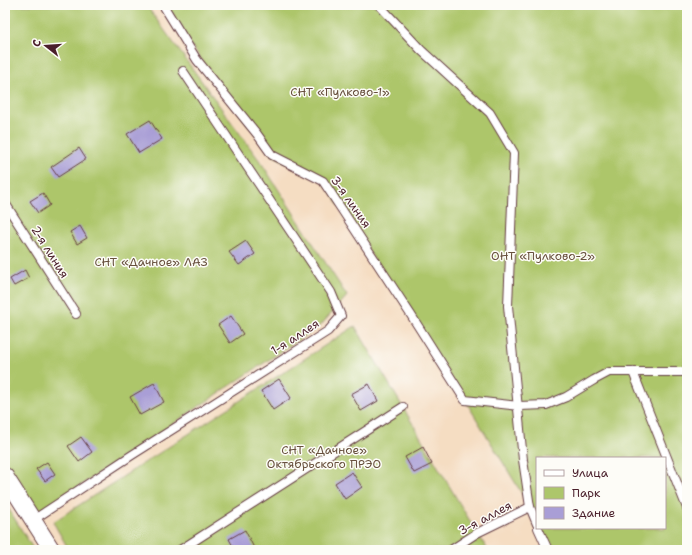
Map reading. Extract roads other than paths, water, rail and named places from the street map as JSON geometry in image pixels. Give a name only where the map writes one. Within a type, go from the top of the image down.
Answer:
[{"type":"street","points":[[5,476],[52,550]]},
{"type":"lane","name":"3-я линия","points":[[163,5],[198,60],[272,155],[323,181],[465,400],[519,406]]},
{"type":"lane","points":[[379,5],[421,50],[490,113],[514,153],[508,306],[519,406],[523,460],[530,507],[536,522]]},
{"type":"lane","name":"1-я аллея","points":[[33,520],[328,330],[341,316],[331,292],[183,71]]},
{"type":"lane","name":"2-я линия","points":[[5,203],[76,314]]},
{"type":"lane","points":[[519,406],[546,405],[566,397],[609,372],[687,372]]},
{"type":"lane","points":[[633,372],[687,508]]},
{"type":"lane","points":[[180,550],[403,407]]},
{"type":"lane","name":"3-я аллея","points":[[451,550],[477,533],[530,507]]},
{"type":"lane","points":[[538,529],[548,550]]},
{"type":"park label","name":"СНТ «Пулково-1»","points":[[340,92]]},
{"type":"park label","name":"ОНТ «Пулково-2»","points":[[543,256]]},
{"type":"park label","name":"СНТ «Дачное» ЛАЗ","points":[[151,262]]},
{"type":"park label","name":"СНТ «Дачное» Октябрьского ПРЭО","points":[[324,457]]}]
